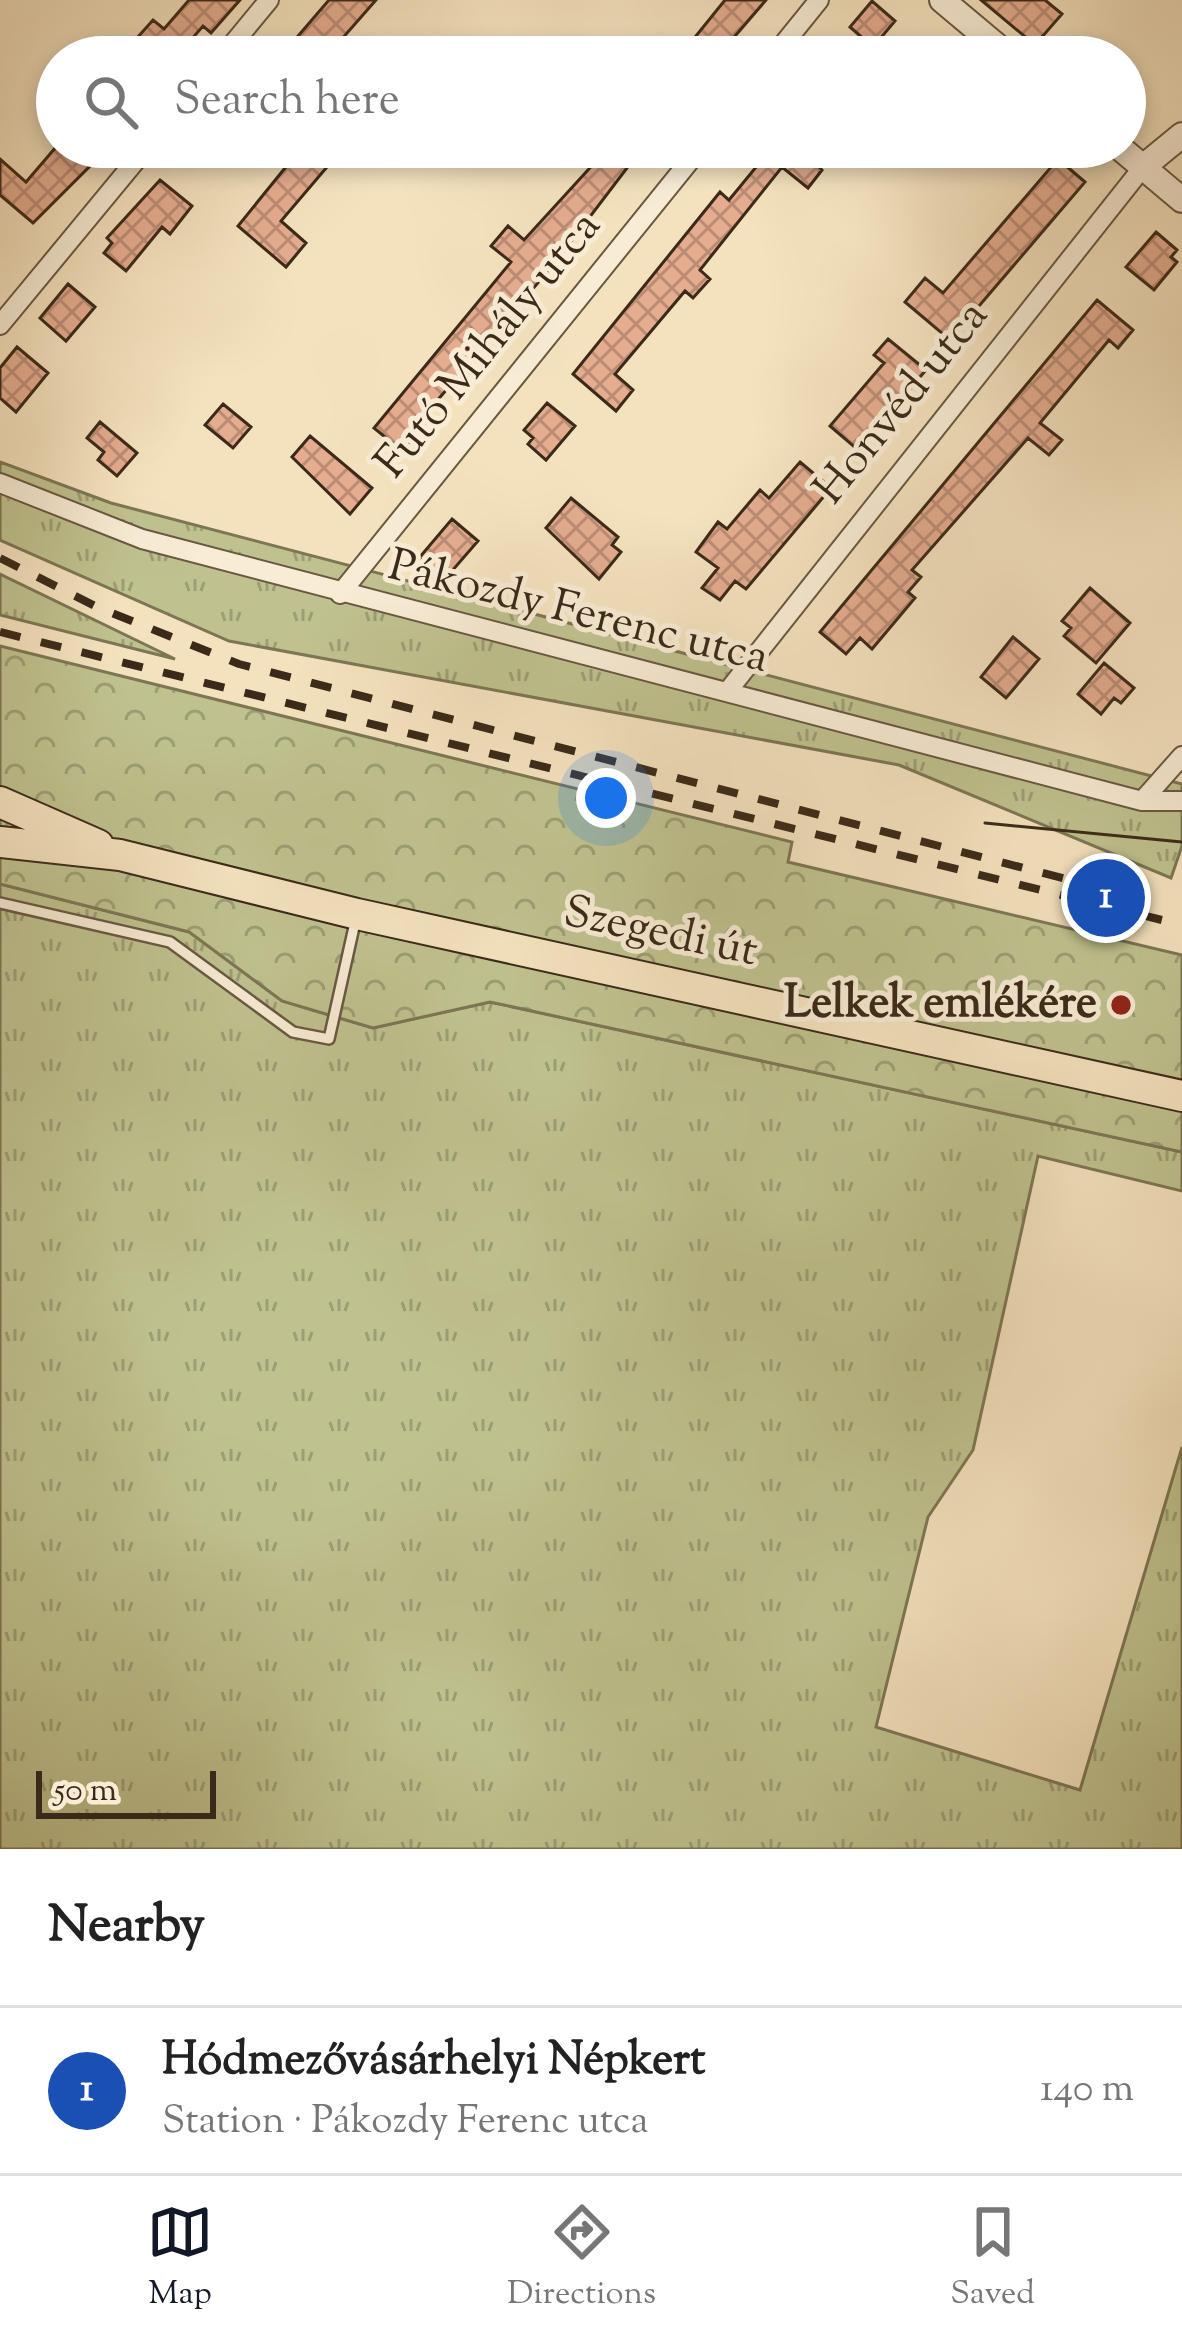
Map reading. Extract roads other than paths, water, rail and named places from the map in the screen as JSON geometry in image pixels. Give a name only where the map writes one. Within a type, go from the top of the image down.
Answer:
[{"type":"main road","name":"Szegedi út","points":[[0,802],[120,855]]},
{"type":"main road","name":"Szegedi út","points":[[0,842],[120,855],[357,914],[1182,1096]]},
{"type":"street","points":[[239,36],[269,0]]},
{"type":"street","points":[[790,36],[819,0]]},
{"type":"street","points":[[941,0],[985,36]]},
{"type":"street","points":[[1146,165],[1182,135]]},
{"type":"street","points":[[0,325],[130,168]]},
{"type":"street","name":"Futó Mihály utca","points":[[340,594],[683,168]]},
{"type":"street","name":"Honvéd utca","points":[[727,692],[1142,168]]},
{"type":"street","points":[[1144,168],[1182,200]]},
{"type":"street","name":"Pákozdy Ferenc utca","points":[[0,483],[142,539],[340,594],[1142,801],[1182,801]]},
{"type":"street","points":[[1142,801],[1182,756]]},
{"type":"lane","points":[[0,903],[170,942],[293,1032],[329,1039],[357,914]]},
{"type":"tram line","points":[[985,823],[1182,842]]},
{"type":"railway","points":[[0,558],[97,607],[239,664],[1066,879]]},
{"type":"railway","points":[[0,632],[1182,925]]},
{"type":"place","name":"Hódmezővásárhelyi Népkert","points":[[1106,898]]},
{"type":"place","name":"Lelkek emlékére","points":[[1121,1005]]}]
